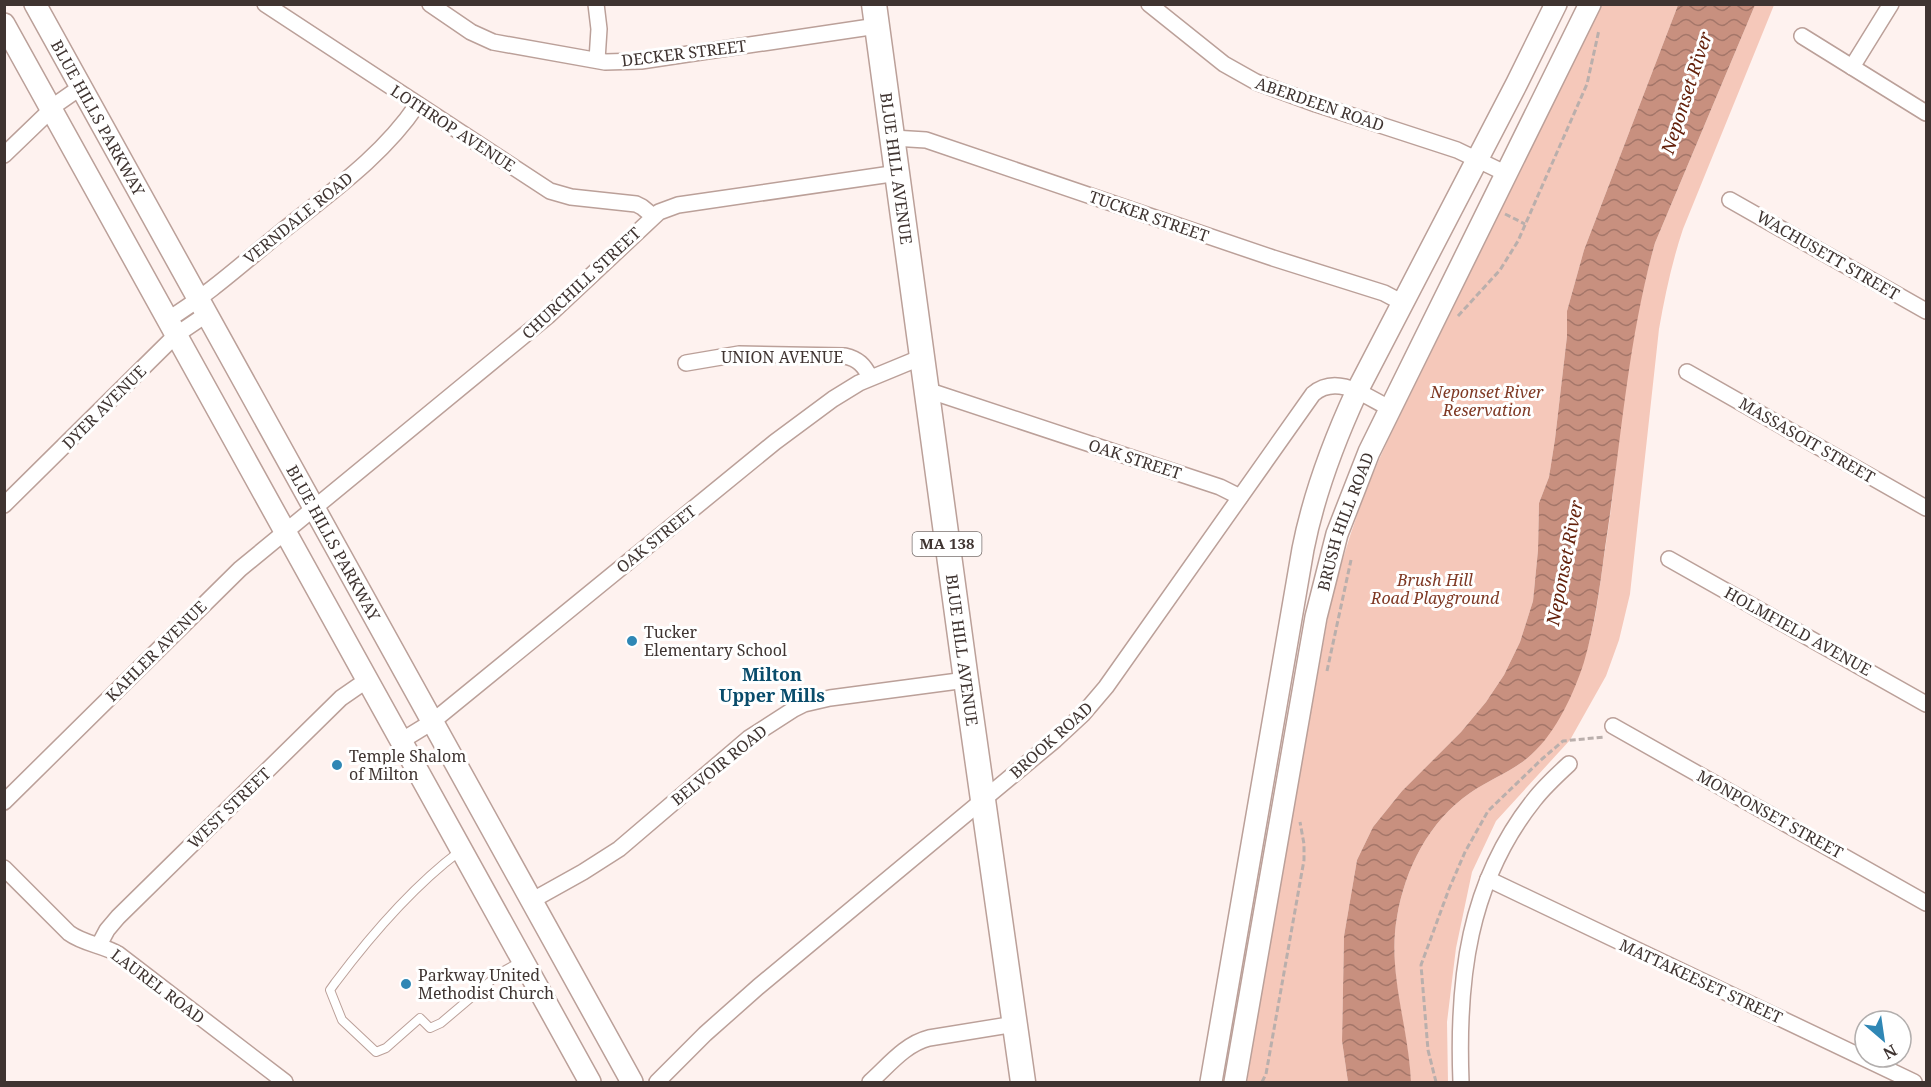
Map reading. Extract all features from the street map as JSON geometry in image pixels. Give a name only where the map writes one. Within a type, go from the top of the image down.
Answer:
[{"type":"highway","name":"BLUE HILL AVENUE","points":[[876,15],[982,800],[1023,1083]]},
{"type":"main road","name":"BLUE HILLS PARKWAY","points":[[35,4],[632,1083]]},
{"type":"main road","name":"BRUSH HILL ROAD","points":[[1211,1083],[1309,519],[1326,463],[1357,392],[1556,4]]},
{"type":"main road","name":"BRUSH HILL ROAD","points":[[1235,1083],[1264,905],[1324,579],[1337,534],[1357,479],[1390,409],[1590,4]]},
{"type":"main road","points":[[4,24],[590,1083]]},
{"type":"main road","points":[[1242,901],[1264,905]]},
{"type":"street","name":"LOTHROP AVENUE","points":[[265,4],[550,191],[571,197],[636,204],[653,216]]},
{"type":"street","name":"DECKER STREET","points":[[430,4],[485,39],[622,63],[876,15]]},
{"type":"street","points":[[596,4],[599,29],[597,60]]},
{"type":"street","name":"ABERDEEN ROAD","points":[[1149,4],[1224,64],[1256,82],[1457,150],[1507,174]]},
{"type":"street","points":[[1852,67],[1891,4]]},
{"type":"street","points":[[1802,36],[1926,112]]},
{"type":"street","points":[[4,155],[52,109],[81,87]]},
{"type":"street","name":"VERNDALE ROAD","points":[[172,328],[203,306],[359,169],[406,120],[417,105]]},
{"type":"street","name":"TUCKER STREET","points":[[893,138],[926,140],[1273,258],[1384,293],[1403,303]]},
{"type":"street","name":"CHURCHILL STREET","points":[[314,507],[563,303],[653,216],[664,209],[678,205],[898,173]]},
{"type":"street","name":"WACHUSETT STREET","points":[[1730,200],[1926,311]]},
{"type":"street","name":"DYER AVENUE","points":[[4,505],[172,328]]},
{"type":"street","name":"UNION AVENUE","points":[[686,363],[739,354],[845,356],[859,361],[870,377]]},
{"type":"street","name":"OAK STREET","points":[[401,741],[432,722],[775,442],[833,399],[870,377],[922,357]]},
{"type":"street","name":"MASSASOIT STREET","points":[[1687,372],[1926,508]]},
{"type":"street","name":"BROOK ROAD","points":[[657,1083],[705,1034],[758,987],[1069,728],[1096,700],[1319,389],[1339,385],[1390,409]]},
{"type":"street","name":"OAK STREET","points":[[927,390],[1220,487],[1240,497]]},
{"type":"street","name":"KAHLER AVENUE","points":[[4,802],[220,588],[314,507]]},
{"type":"street","name":"HOLMFIELD AVENUE","points":[[1669,559],[1926,704]]},
{"type":"street","name":"WEST STREET","points":[[99,945],[107,930],[118,917],[341,698],[367,680]]},
{"type":"street","name":"BELVOIR ROAD","points":[[531,901],[619,849],[749,738],[794,709],[830,698],[966,680]]},
{"type":"street","name":"MONPONSET STREET","points":[[1613,726],[1926,903]]},
{"type":"street","points":[[1461,1083],[1462,987],[1479,897],[1507,839],[1524,813],[1543,789],[1569,764]]},
{"type":"street","name":"LAUREL ROAD","points":[[4,868],[69,933],[118,954],[285,1083]]},
{"type":"street","name":"MATTAKEESET STREET","points":[[1488,879],[1914,1083]]},
{"type":"street","points":[[870,1083],[905,1050],[922,1040],[1015,1024]]},
{"type":"lane","points":[[461,850],[444,863],[381,926],[330,990],[342,1020],[376,1052],[386,1048],[420,1018],[430,1028],[441,1023],[500,973],[522,961]]},
{"type":"path","points":[[1454,321],[1500,270],[1525,224],[1587,84],[1600,27]]},
{"type":"path","points":[[1503,213],[1525,224]]},
{"type":"path","points":[[1327,672],[1353,551]]},
{"type":"path","points":[[1262,1083],[1266,1074],[1304,860],[1304,844],[1299,820]]},
{"type":"green space","name":"Brush Hill Road Playground","points":[[1602,5],[1678,5],[1584,250],[1567,311],[1567,336],[1555,439],[1549,477],[1539,503],[1538,550],[1533,601],[1520,642],[1504,675],[1486,702],[1461,732],[1402,791],[1373,827],[1357,860],[1344,936],[1342,1041],[1348,1082],[1247,1082],[1329,611],[1354,524],[1388,440]]},
{"type":"green space","points":[[1755,5],[1774,5],[1683,229],[1666,291],[1659,329],[1630,594],[1619,640],[1606,676],[1570,740],[1496,821],[1472,872],[1456,948],[1447,1022],[1448,1082],[1411,1082],[1395,958],[1397,917],[1406,881],[1421,848],[1442,817],[1470,793],[1518,765],[1540,745],[1558,716],[1586,652],[1599,591],[1629,358],[1650,262],[1655,243]]},
{"type":"water","name":"Neponset River","points":[[1678,5],[1755,5],[1655,243],[1645,281],[1631,357],[1599,591],[1584,662],[1564,711],[1541,745],[1518,765],[1455,804],[1431,832],[1413,864],[1401,899],[1395,938],[1397,979],[1411,1082],[1348,1082],[1342,1041],[1344,936],[1357,860],[1373,827],[1402,791],[1461,732],[1486,702],[1504,675],[1520,642],[1533,601],[1538,550],[1539,503],[1549,477],[1555,439],[1567,336],[1567,311],[1584,250]]},
{"type":"place","name":"Tucker Elementary School","points":[[632,641]]},
{"type":"place","name":"Temple Shalom of Milton","points":[[337,765]]},
{"type":"place","name":"Parkway United Methodist Church","points":[[406,984]]},
{"type":"district","name":"Milton Upper Mills","points":[[772,685]]},
{"type":"park label","name":"Neponset River Reservation","points":[[1487,401]]}]
